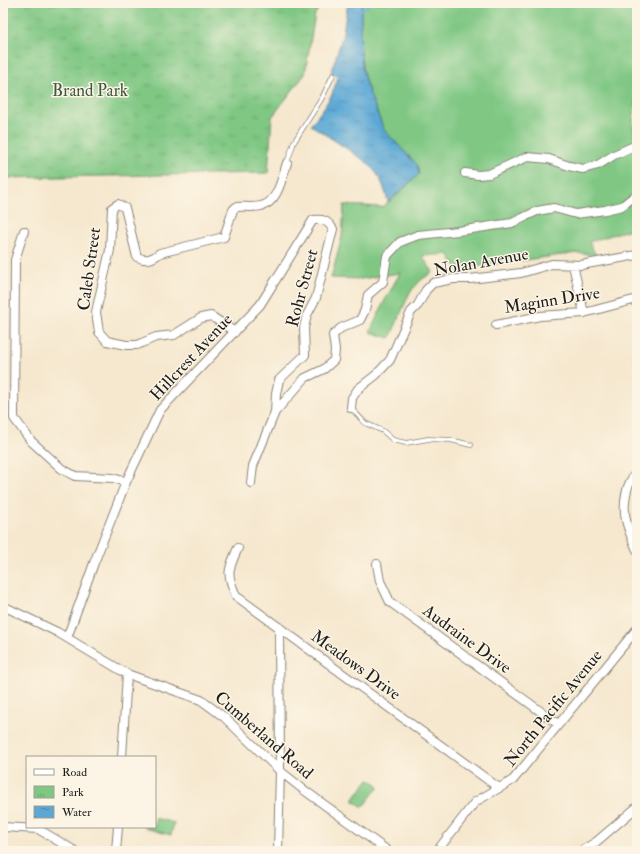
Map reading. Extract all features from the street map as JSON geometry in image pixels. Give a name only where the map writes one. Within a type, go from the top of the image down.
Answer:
[{"type":"street","points":[[465,173],[478,175],[489,174],[526,157],[549,159],[583,169],[598,165],[614,155],[637,146]]},
{"type":"street","name":"Caleb Street","points":[[235,332],[211,316],[201,318],[174,335],[156,337],[136,345],[126,345],[107,341],[99,332],[96,312],[110,250],[112,208],[118,204],[125,208],[136,257],[144,260],[152,259],[160,253],[224,237],[233,210],[236,207],[260,207],[269,204],[278,191],[287,163]]},
{"type":"street","points":[[275,412],[305,378],[324,369],[334,360],[335,350],[333,335],[341,328],[360,320],[365,310],[368,295],[383,282],[387,256],[400,242],[418,235],[512,223],[537,211],[554,208],[576,214],[606,210],[622,206],[637,194]]},
{"type":"street","name":"Rohr Street","points":[[251,483],[253,466],[275,412],[276,394],[279,380],[305,355],[304,328],[307,315],[316,298],[333,229],[329,223],[323,219],[313,220]]},
{"type":"street","name":"Hillcrest Avenue","points":[[67,638],[94,563],[126,482],[160,410],[260,305],[313,220]]},
{"type":"street","points":[[24,230],[14,260],[14,418],[31,441],[62,469],[75,476],[114,478],[126,482]]},
{"type":"street","name":"Nolan Avenue","points":[[351,408],[352,398],[358,389],[376,376],[390,360],[411,312],[418,305],[426,290],[433,284],[453,279],[470,279],[521,273],[552,264],[590,264],[637,255]]},
{"type":"street","points":[[573,265],[584,313]]},
{"type":"street","name":"Maginn Drive","points":[[496,325],[540,316],[584,313],[637,299]]},
{"type":"street","points":[[637,473],[628,483],[625,500],[626,520],[637,550]]},
{"type":"street","name":"Meadows Drive","points":[[238,548],[229,567],[229,580],[236,596],[500,788]]},
{"type":"street","name":"Audraine Drive","points":[[377,564],[380,581],[390,602],[558,724]]},
{"type":"street","name":"Cumberland Road","points":[[3,606],[67,638],[127,674],[201,700],[224,717],[280,771],[388,851]]},
{"type":"street","points":[[278,851],[280,771],[279,627]]},
{"type":"street","name":"North Pacific Avenue","points":[[437,851],[475,802],[513,780],[637,629]]},
{"type":"street","points":[[122,756],[127,674]]},
{"type":"street","points":[[581,851],[596,842],[637,807]]},
{"type":"street","points":[[3,827],[38,829],[75,851]]},
{"type":"street","points":[[116,851],[118,828]]},
{"type":"lane","points":[[287,163],[294,142],[322,98],[333,75]]},
{"type":"lane","points":[[351,408],[365,423],[383,431],[393,440],[406,443],[428,439],[451,440],[471,445]]},
{"type":"green space","name":"Brand Park","points":[[3,3],[323,3],[315,14],[305,74],[272,117],[268,173],[3,178]]},
{"type":"green space","points":[[362,3],[637,3],[637,97],[633,120],[637,153],[637,227],[589,242],[596,255],[577,253],[458,269],[448,254],[422,256],[433,272],[421,280],[410,292],[390,338],[370,332],[400,273],[361,279],[331,278],[342,237],[344,205],[382,207],[392,200],[419,174],[417,165],[384,130],[366,84],[362,67],[360,36]]},
{"type":"green space","points":[[369,779],[379,786],[363,807],[353,800]]},
{"type":"green space","points":[[156,818],[174,823],[171,835],[145,828],[156,828]]},
{"type":"water","points":[[348,3],[362,3],[360,36],[362,67],[366,84],[384,130],[417,165],[419,174],[388,202],[385,190],[380,180],[374,170],[365,161],[311,125],[330,98],[338,77],[331,72],[342,38]]},
{"type":"waterway","points":[[361,10],[371,3]]}]
